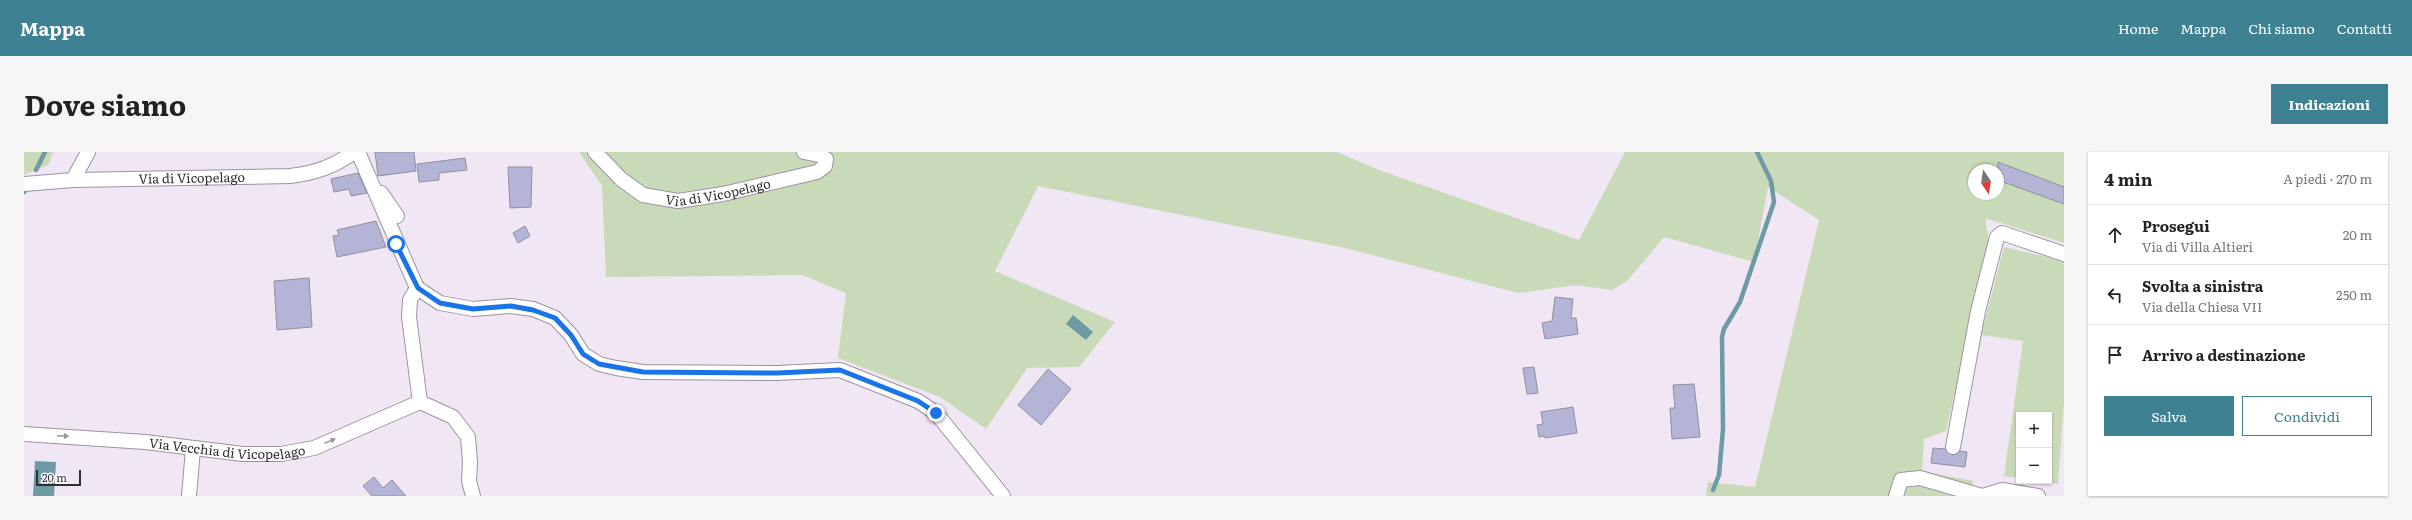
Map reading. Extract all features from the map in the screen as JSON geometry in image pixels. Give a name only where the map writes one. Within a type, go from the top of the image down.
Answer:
[{"type":"street","points":[[73,180],[88,152]]},
{"type":"street","name":"Via di Vicopelago","points":[[24,184],[73,180],[290,176],[317,172],[341,162],[354,152]]},
{"type":"street","points":[[358,152],[373,189],[418,288],[440,303],[473,309],[511,306],[533,310],[555,318],[571,335],[583,354],[599,364],[616,368],[643,372],[777,373],[840,370],[918,401],[936,413],[1003,496]]},
{"type":"street","name":"Via di Vicopelago","points":[[595,152],[621,179],[643,195],[678,202],[723,194],[817,172],[825,166],[826,159],[818,155],[804,152]]},
{"type":"street","points":[[373,189],[381,193],[398,216]]},
{"type":"street","points":[[1952,447],[1978,311],[1997,237],[2002,233],[2015,236],[2064,254]]},
{"type":"street","points":[[418,288],[410,300],[409,317],[420,402],[453,417],[468,436],[469,481],[473,496]]},
{"type":"street","name":"Via Vecchia di Vicopelago","points":[[24,434],[145,442],[193,449],[261,455],[281,454],[314,448],[420,402]]},
{"type":"street","points":[[189,496],[193,449]]},
{"type":"street","points":[[1896,496],[1900,480],[1920,478],[1983,496],[2002,490],[2038,496]]},
{"type":"green space","points":[[24,152],[53,152],[48,165],[24,175]]},
{"type":"green space","points":[[579,152],[1337,152],[1379,170],[1579,240],[1625,152],[2064,152],[2064,243],[1985,218],[1989,241],[1946,431],[1924,439],[1922,471],[1973,481],[1971,496],[1706,496],[1708,482],[1755,487],[1819,220],[1768,187],[1754,262],[1664,237],[1628,280],[1612,290],[1576,285],[1518,293],[1345,248],[1038,186],[995,271],[1115,322],[1079,367],[1027,368],[986,429],[940,397],[838,358],[846,293],[802,275],[606,277],[602,186]]},
{"type":"green space","points":[[2004,247],[2064,261],[2064,403],[2058,484],[2052,483],[2052,412],[2016,412],[2016,478],[2004,476],[2023,341],[1981,335]]},
{"type":"water","points":[[1073,315],[1093,332],[1086,340],[1066,324]]},
{"type":"water","points":[[35,461],[56,462],[54,496],[33,496]]},
{"type":"building","points":[[375,152],[414,152],[416,171],[378,176]]},
{"type":"building","points":[[465,158],[467,170],[439,173],[439,180],[419,182],[417,164]]},
{"type":"building","points":[[2004,164],[2064,187],[2064,204],[2004,182]]},
{"type":"building","points":[[508,167],[532,167],[531,207],[510,208]]},
{"type":"building","points":[[358,173],[367,193],[351,196],[349,189],[334,192],[331,179]]},
{"type":"building","points":[[376,221],[386,247],[337,257],[333,236],[339,235],[337,230]]},
{"type":"building","points":[[525,226],[530,236],[518,243],[513,233]]},
{"type":"building","points":[[309,278],[312,327],[277,330],[274,281]]},
{"type":"building","points":[[1555,297],[1573,299],[1571,318],[1576,318],[1578,334],[1545,339],[1542,323],[1552,321]]},
{"type":"building","points":[[1534,367],[1538,393],[1527,394],[1523,368]]},
{"type":"building","points":[[1048,369],[1071,389],[1041,425],[1018,405]]},
{"type":"building","points":[[1694,384],[1700,437],[1672,439],[1670,408],[1675,408],[1673,385]]},
{"type":"building","points":[[1573,407],[1577,433],[1545,438],[1545,436],[1539,437],[1537,425],[1543,424],[1541,412]]},
{"type":"building","points":[[1933,448],[1945,449],[1952,455],[1960,451],[1967,452],[1965,467],[1931,463]]},
{"type":"building","points":[[374,477],[383,488],[392,480],[406,496],[372,496],[363,486]]},
{"type":"waterway","points":[[36,170],[45,152]]},
{"type":"waterway","points":[[1713,490],[1719,475],[1723,429],[1722,337],[1724,329],[1740,302],[1774,202],[1771,181],[1757,152]]},
{"type":"route","points":[[396,244],[418,288],[440,303],[473,309],[511,306],[533,310],[555,318],[571,335],[583,354],[599,364],[643,372],[777,373],[840,370],[918,401],[936,413]]}]
